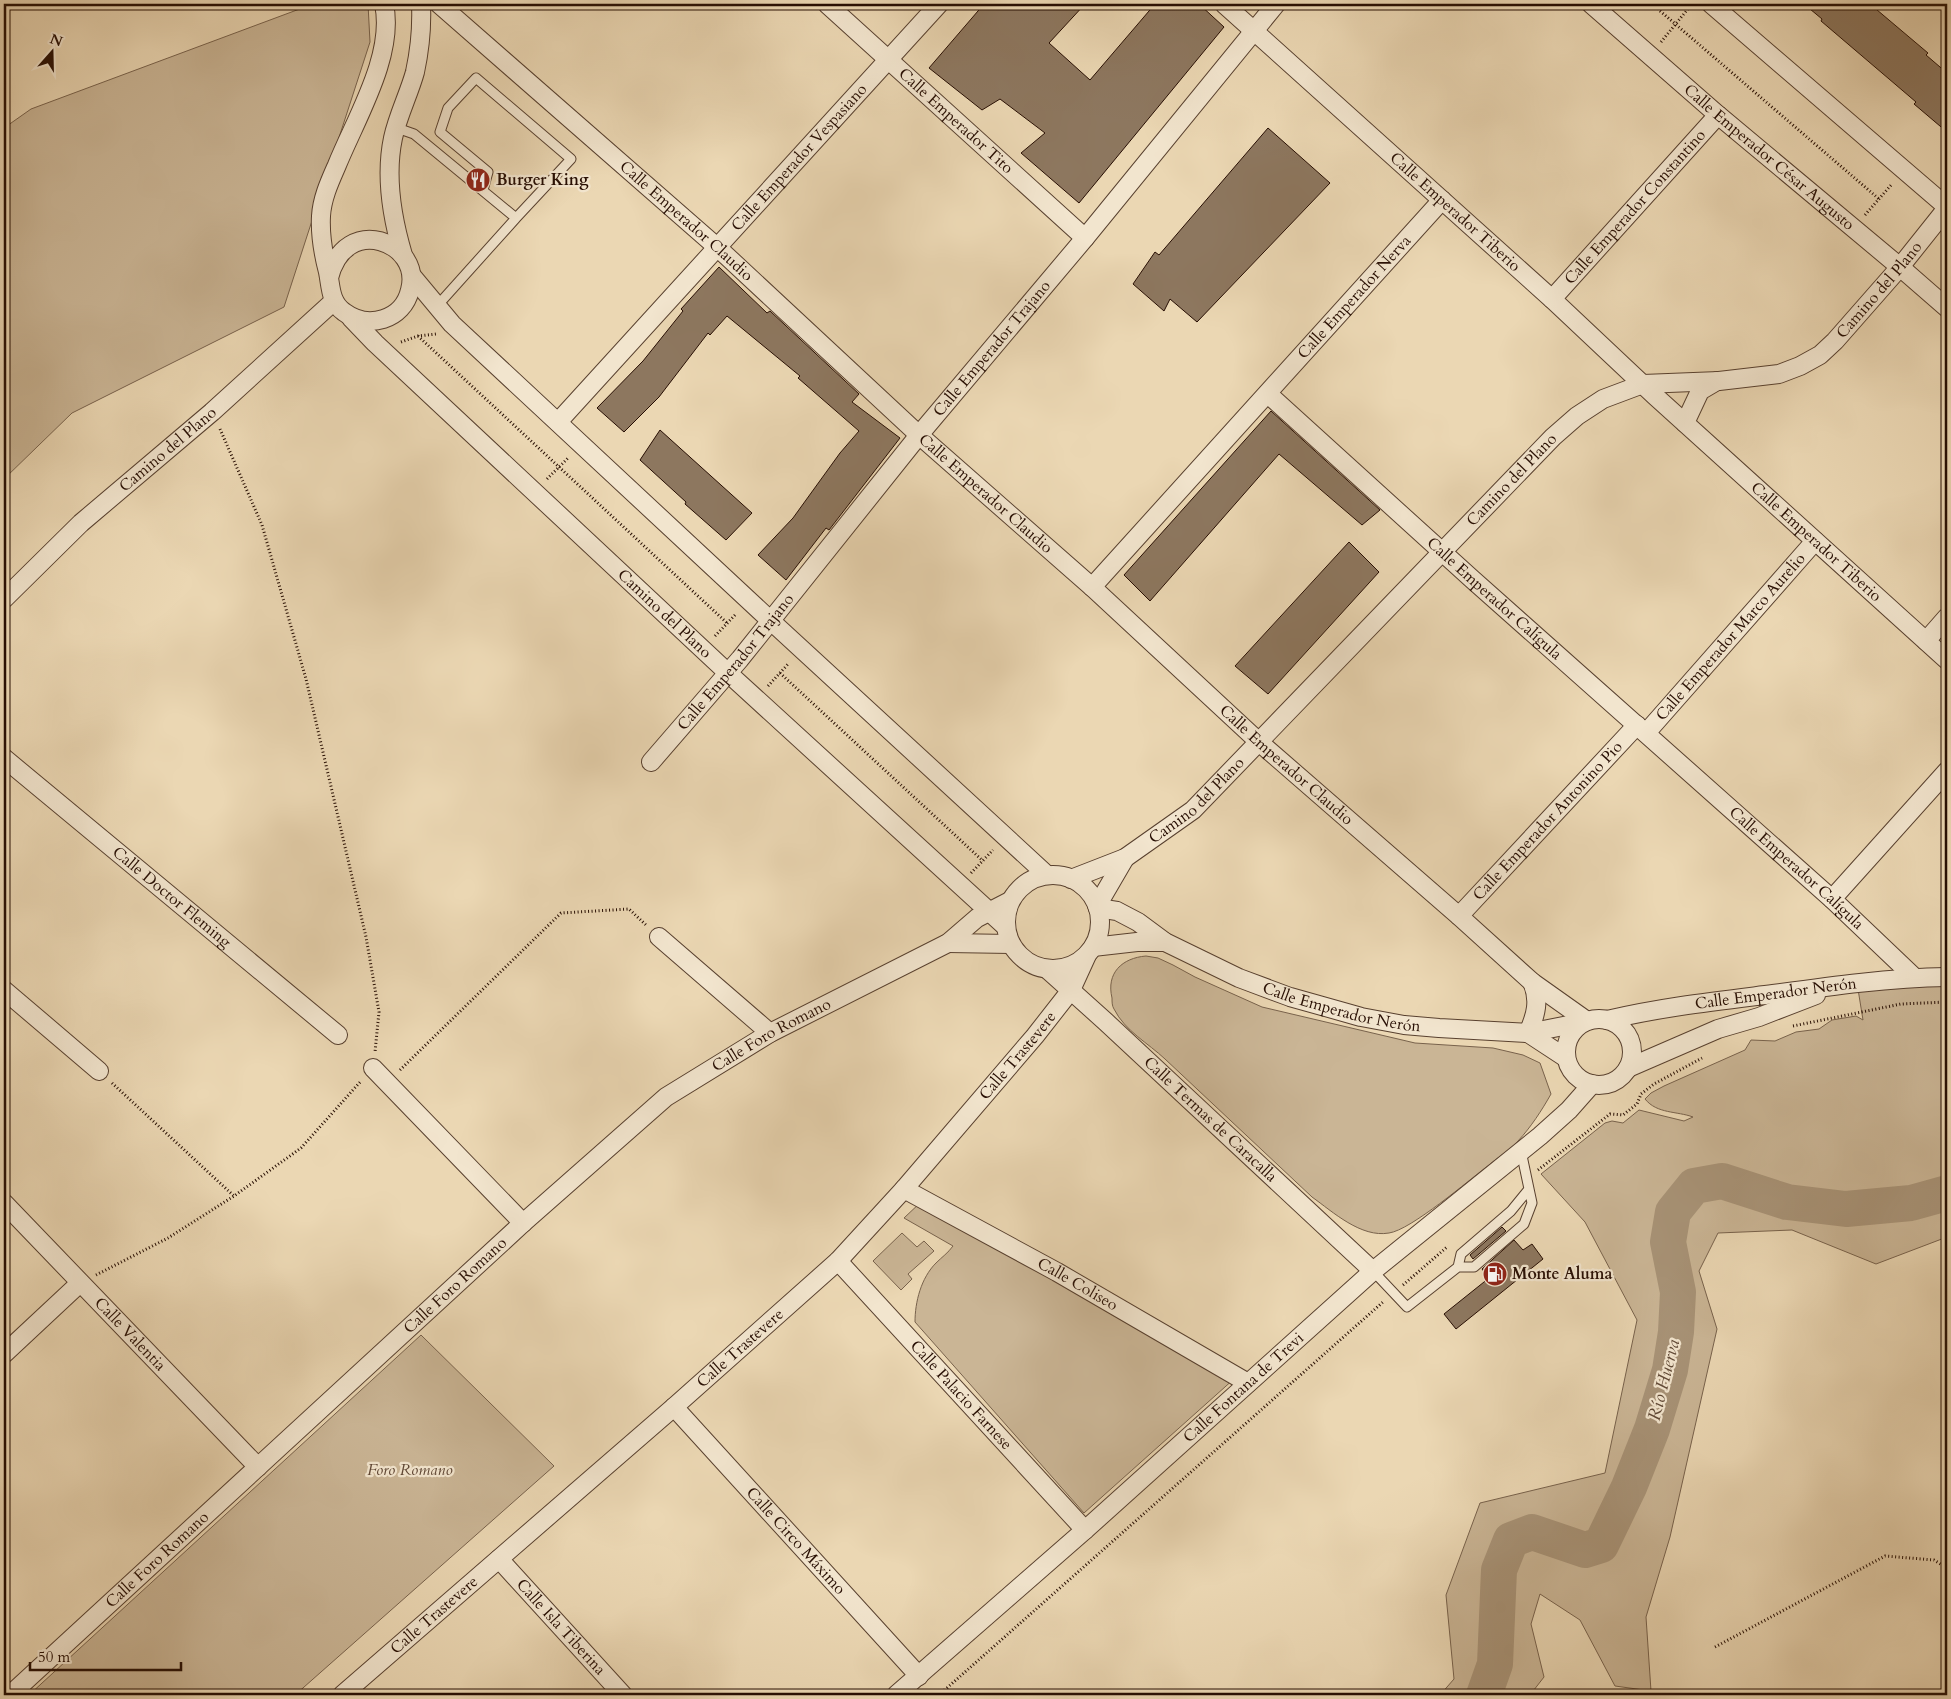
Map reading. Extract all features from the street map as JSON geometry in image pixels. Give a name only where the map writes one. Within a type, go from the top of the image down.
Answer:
[{"type":"street","points":[[384,4],[386,32],[382,56],[327,188],[321,214],[322,245],[329,286],[334,301],[351,318],[376,322],[388,318],[399,311],[407,301],[411,289],[412,276]]},
{"type":"street","points":[[421,4],[420,47],[414,74],[396,128],[391,156],[390,177],[394,220],[403,255],[412,276],[452,324],[1047,875]]},
{"type":"street","name":"Calle Emperador Claudio","points":[[439,4],[718,248],[919,435],[1092,586],[1259,742],[1532,982],[1585,1021]]},
{"type":"street","name":"Calle Emperador Tito","points":[[827,4],[1085,238]]},
{"type":"street","name":"Calle Emperador Vespasiano","points":[[558,422],[938,4]]},
{"type":"street","name":"Calle Emperador Tiberio","points":[[1224,4],[1552,299],[1947,660]]},
{"type":"street","name":"Calle Emperador Trajano","points":[[651,762],[771,621],[919,435],[1085,238],[1276,4]]},
{"type":"street","name":"Calle Emperador César Augusto","points":[[1591,4],[1718,115],[1947,308]]},
{"type":"street","points":[[1711,4],[1947,207]]},
{"type":"street","name":"Calle Emperador Constantino","points":[[1552,299],[1718,115]]},
{"type":"street","name":"Calle Emperador Nerva","points":[[1268,394],[1442,200]]},
{"type":"street","name":"Camino del Plano","points":[[1071,879],[1125,858],[1193,810],[1552,437],[1577,416],[1603,399],[1643,384],[1719,380],[1780,374],[1820,355],[1835,341],[1900,267],[1947,207]]},
{"type":"street","points":[[329,278],[332,264],[340,252],[351,244],[365,240],[379,240],[392,246],[403,255]]},
{"type":"street","name":"Camino del Plano","points":[[4,599],[81,523],[212,412],[334,301]]},
{"type":"street","name":"Camino del Plano","points":[[351,318],[702,650],[1005,926]]},
{"type":"street","points":[[1686,423],[1700,391],[1719,380]]},
{"type":"street","points":[[1092,586],[1268,394]]},
{"type":"street","name":"Calle Emperador Calígula","points":[[1268,394],[1832,899],[1915,978]]},
{"type":"street","name":"Calle Emperador Marco Aurelio","points":[[1641,729],[1815,540]]},
{"type":"street","points":[[1926,641],[1947,617]]},
{"type":"street","name":"Calle Emperador Antonino Pio","points":[[1459,916],[1641,729]]},
{"type":"street","name":"Calle Doctor Fleming","points":[[4,758],[338,1036]]},
{"type":"street","points":[[1832,899],[1947,771]]},
{"type":"street","name":"Camino del Plano","points":[[1098,907],[1125,858]]},
{"type":"street","points":[[1047,875],[1059,875],[1071,879],[1087,890],[1098,907],[1099,929],[1090,951],[1069,966],[1047,969],[1034,966],[1025,960],[1011,944],[1005,926],[1010,901],[1022,886],[1030,881],[1047,875]]},
{"type":"street","name":"Calle Foro Romano","points":[[10,1695],[523,1223],[666,1097],[770,1033],[948,943],[988,911],[1010,901]]},
{"type":"street","name":"Calle Emperador Nerón","points":[[1098,907],[1117,911],[1138,922],[1165,942],[1261,987],[1361,1017],[1404,1025],[1528,1032],[1585,1021]]},
{"type":"street","points":[[659,937],[770,1033]]},
{"type":"street","name":"Calle Emperador Nerón","points":[[1090,951],[1137,942],[1165,942]]},
{"type":"street","name":"Calle Foro Romano","points":[[948,943],[1011,944]]},
{"type":"street","name":"Calle Trastevere","points":[[342,1695],[674,1407],[838,1261],[984,1098],[1071,990],[1090,951]]},
{"type":"street","name":"Calle Termas de Caracalla","points":[[1047,969],[1373,1271]]},
{"type":"street","name":"Calle Emperador Nerón","points":[[1607,1020],[1658,1009],[1845,984],[1915,978],[1947,978]]},
{"type":"street","points":[[1532,982],[1537,1009],[1528,1032],[1566,1058]]},
{"type":"street","points":[[1628,1068],[1718,1029],[1759,1017],[1845,984]]},
{"type":"street","points":[[4,990],[99,1071]]},
{"type":"street","points":[[1593,1019],[1607,1020],[1617,1024],[1630,1039],[1632,1058],[1628,1068],[1622,1076],[1613,1082],[1602,1085],[1582,1081],[1569,1067],[1566,1058],[1566,1047],[1569,1037],[1585,1021],[1593,1019]]},
{"type":"street","points":[[373,1068],[523,1223]]},
{"type":"street","name":"Calle Fontana de Trevi","points":[[896,1695],[1085,1530],[1373,1271],[1569,1110],[1592,1084]]},
{"type":"street","name":"Calle Coliseo","points":[[904,1189],[1057,1272],[1248,1383]]},
{"type":"street","name":"Calle Valentia","points":[[4,1203],[258,1467]]},
{"type":"street","name":"Calle Palacio Farnese","points":[[838,1261],[1085,1530]]},
{"type":"street","points":[[4,1354],[80,1283]]},
{"type":"street","name":"Calle Circo Máximo","points":[[674,1407],[918,1676]]},
{"type":"street","name":"Calle Isla Tiberina","points":[[499,1559],[623,1695]]},
{"type":"lane","points":[[437,306],[571,159],[476,78],[448,108],[440,132],[488,172],[482,190]]},
{"type":"lane","points":[[396,128],[414,134],[516,218]]},
{"type":"lane","points":[[1458,1267],[1474,1267],[1524,1224],[1532,1203],[1521,1151]]},
{"type":"lane","points":[[1373,1271],[1407,1306],[1458,1267],[1462,1254],[1511,1211],[1529,1189]]},
{"type":"path","points":[[1652,4],[1879,200]]},
{"type":"path","points":[[1650,55],[1692,4]]},
{"type":"path","points":[[1854,228],[1904,170]]},
{"type":"path","points":[[381,348],[418,336],[443,333],[452,324]]},
{"type":"path","points":[[418,336],[727,623]]},
{"type":"path","points":[[80,1283],[168,1238],[234,1196],[301,1148],[373,1068],[379,1012],[371,965],[364,927],[306,679],[262,525],[212,412]]},
{"type":"path","points":[[535,492],[581,444]]},
{"type":"path","points":[[702,650],[748,600]]},
{"type":"path","points":[[756,699],[801,649]]},
{"type":"path","points":[[780,673],[983,861]]},
{"type":"path","points":[[959,885],[1006,837]]},
{"type":"path","points":[[387,1082],[561,913],[629,909],[659,937]]},
{"type":"path","points":[[99,1071],[234,1196]]},
{"type":"path","points":[[1715,1647],[1885,1556],[1934,1560],[1947,1568]]},
{"type":"green space","points":[[313,4],[368,4],[370,42],[284,307],[72,413],[4,479],[4,128],[31,109]]},
{"type":"green space","points":[[1137,957],[1158,958],[1262,1007],[1415,1043],[1493,1048],[1523,1055],[1540,1063],[1551,1094],[1532,1124],[1515,1144],[1440,1204],[1399,1230],[1379,1234],[1368,1232],[1338,1216],[1312,1197],[1165,1059],[1124,1024],[1113,1007],[1111,981],[1118,968],[1123,964]]},
{"type":"green space","points":[[1947,977],[1947,1237],[1876,1264],[1792,1230],[1718,1233],[1699,1271],[1717,1329],[1670,1537],[1646,1617],[1651,1691],[1615,1686],[1580,1620],[1540,1594],[1531,1624],[1544,1677],[1530,1695],[1440,1695],[1454,1679],[1446,1595],[1480,1503],[1605,1473],[1637,1320],[1585,1222],[1541,1174],[1605,1123],[1612,1121],[1623,1123],[1639,1110],[1684,1121],[1693,1117],[1661,1110],[1645,1099],[1651,1093],[1664,1086],[1745,1050],[1751,1040],[1775,1041],[1796,1032],[1819,1029],[1832,1020],[1856,1016],[1863,1020],[1857,983]]},
{"type":"green space","points":[[922,1201],[1235,1378],[1084,1513],[915,1322],[916,1306],[926,1276],[953,1246],[904,1218]]},
{"type":"green space","points":[[902,1233],[917,1247],[924,1241],[934,1251],[908,1274],[912,1279],[901,1290],[873,1261]]},
{"type":"green space","name":"Foro Romano","points":[[421,1335],[554,1466],[295,1695],[29,1695]]},
{"type":"building","points":[[984,4],[1085,4],[1049,43],[1090,80],[1155,4],[1199,4],[1224,27],[1079,203],[1021,153],[1045,133],[1000,99],[982,110],[929,68]]},
{"type":"building","points":[[1804,4],[1870,4],[1928,53],[1926,55],[1947,73],[1947,132],[1914,104],[1916,102],[1821,21],[1822,19]]},
{"type":"building","points":[[1268,128],[1330,183],[1197,322],[1170,299],[1164,311],[1133,284],[1155,252],[1159,255]]},
{"type":"building","points":[[719,267],[767,313],[770,311],[859,394],[852,402],[900,438],[829,530],[826,528],[786,580],[758,555],[793,518],[840,453],[859,431],[798,378],[800,376],[727,316],[710,335],[708,333],[659,397],[624,432],[597,408],[643,361],[683,311],[681,309]]},
{"type":"building","points":[[1271,411],[1380,510],[1362,525],[1279,454],[1150,601],[1124,575]]},
{"type":"building","points":[[660,430],[752,513],[726,540],[685,504],[686,502],[640,460]]},
{"type":"building","points":[[1349,542],[1379,572],[1268,694],[1235,666]]},
{"type":"building","points":[[1502,1227],[1506,1231],[1473,1259],[1470,1255]]},
{"type":"building","points":[[1514,1240],[1523,1250],[1532,1244],[1543,1259],[1456,1329],[1444,1314],[1489,1278],[1482,1269]]},
{"type":"waterway","name":"Río Huerva","points":[[1484,1695],[1495,1664],[1499,1570],[1511,1540],[1532,1532],[1585,1550],[1601,1545],[1629,1487],[1652,1429],[1670,1370],[1676,1332],[1678,1292],[1668,1242],[1673,1212],[1694,1186],[1722,1181],[1787,1202],[1846,1209],[1911,1203],[1947,1193]]},
{"type":"place","name":"Burger King","points":[[478,180]]},
{"type":"place","name":"Monte Aluma","points":[[1495,1274]]}]
